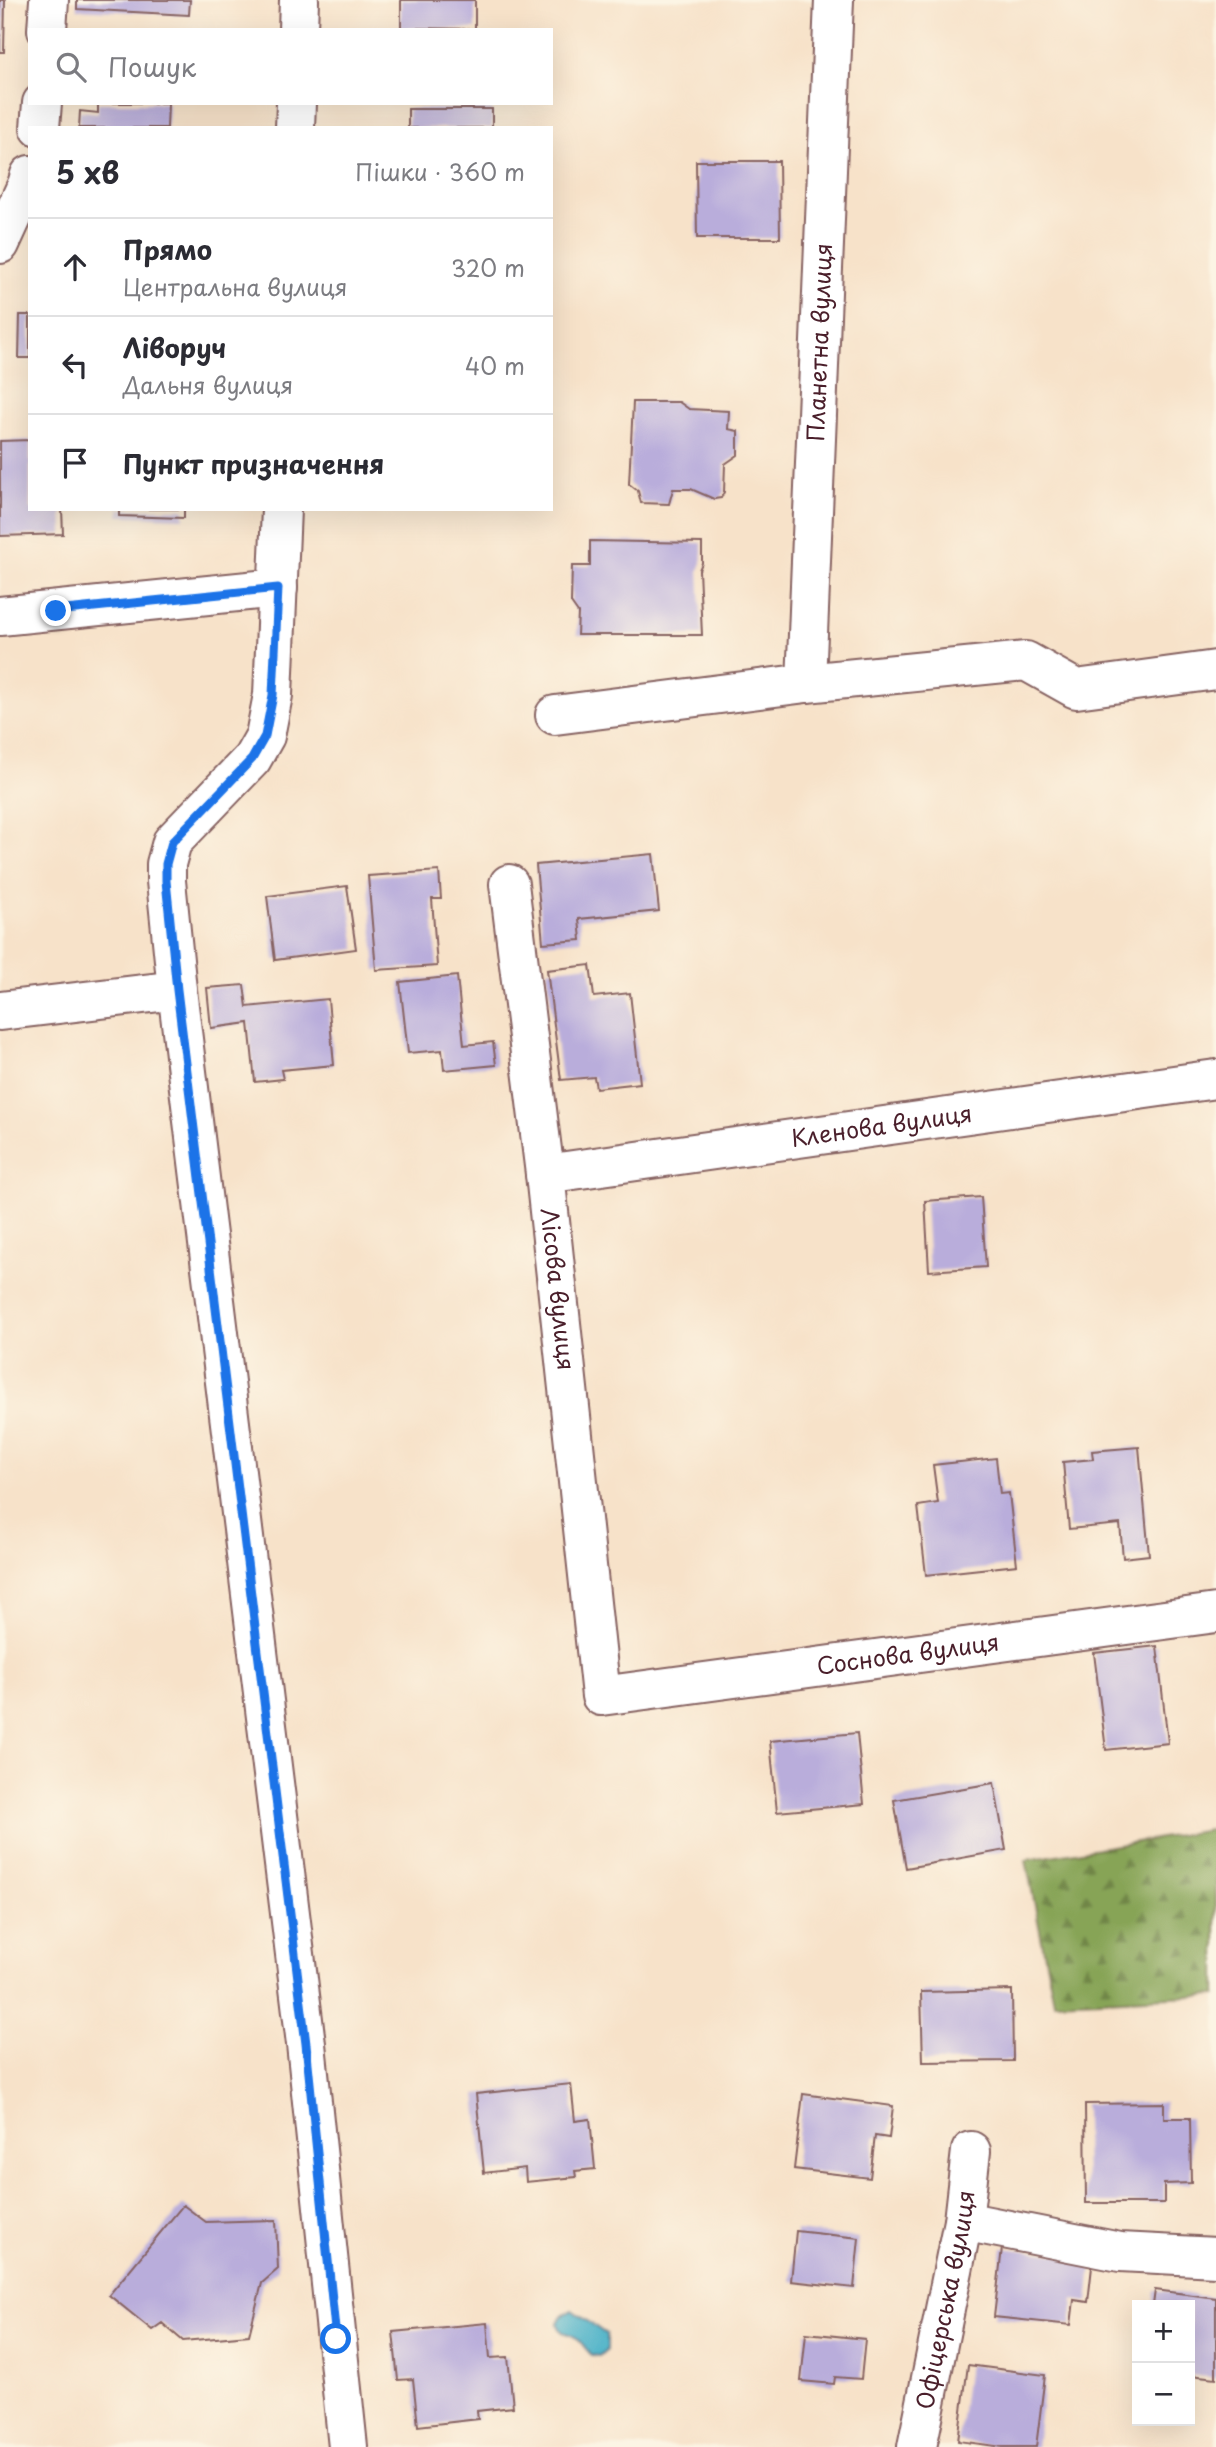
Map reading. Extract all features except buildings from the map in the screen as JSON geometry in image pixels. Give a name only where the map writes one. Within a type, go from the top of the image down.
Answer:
[{"type":"street","points":[[47,28],[49,0]]},
{"type":"street","points":[[298,28],[299,0]]},
{"type":"street","name":"Планетна вулиця","points":[[806,683],[834,0]]},
{"type":"street","points":[[40,126],[42,105]]},
{"type":"street","points":[[295,126],[296,105]]},
{"type":"street","points":[[0,244],[28,182]]},
{"type":"street","points":[[281,511],[273,695],[265,736],[252,759],[172,842],[166,864],[177,990],[304,2030],[348,2447]]},
{"type":"street","points":[[0,616],[278,588]]},
{"type":"street","points":[[555,715],[806,683],[1026,661],[1076,689],[1216,670]]},
{"type":"street","name":"Лісова вулиця","points":[[509,884],[545,1174],[601,1696]]},
{"type":"street","points":[[0,1011],[177,990]]},
{"type":"street","name":"Кленова вулиця","points":[[545,1174],[1216,1079]]},
{"type":"street","name":"Соснова вулиця","points":[[601,1696],[1216,1613]]},
{"type":"street","name":"Офіцерська вулиця","points":[[917,2447],[962,2221],[971,2151]]},
{"type":"street","points":[[962,2221],[1120,2252],[1216,2257]]},
{"type":"green space","points":[[1216,1829],[1216,1995],[1054,2002],[1026,1860]]},
{"type":"water","points":[[572,2310],[607,2335],[607,2349],[599,2356],[592,2355],[577,2339],[561,2330],[558,2323],[561,2317]]},
{"type":"route","points":[[56,611],[278,588],[273,695],[265,736],[252,759],[172,842],[166,864],[166,881],[177,990],[306,2044],[336,2339]]}]
